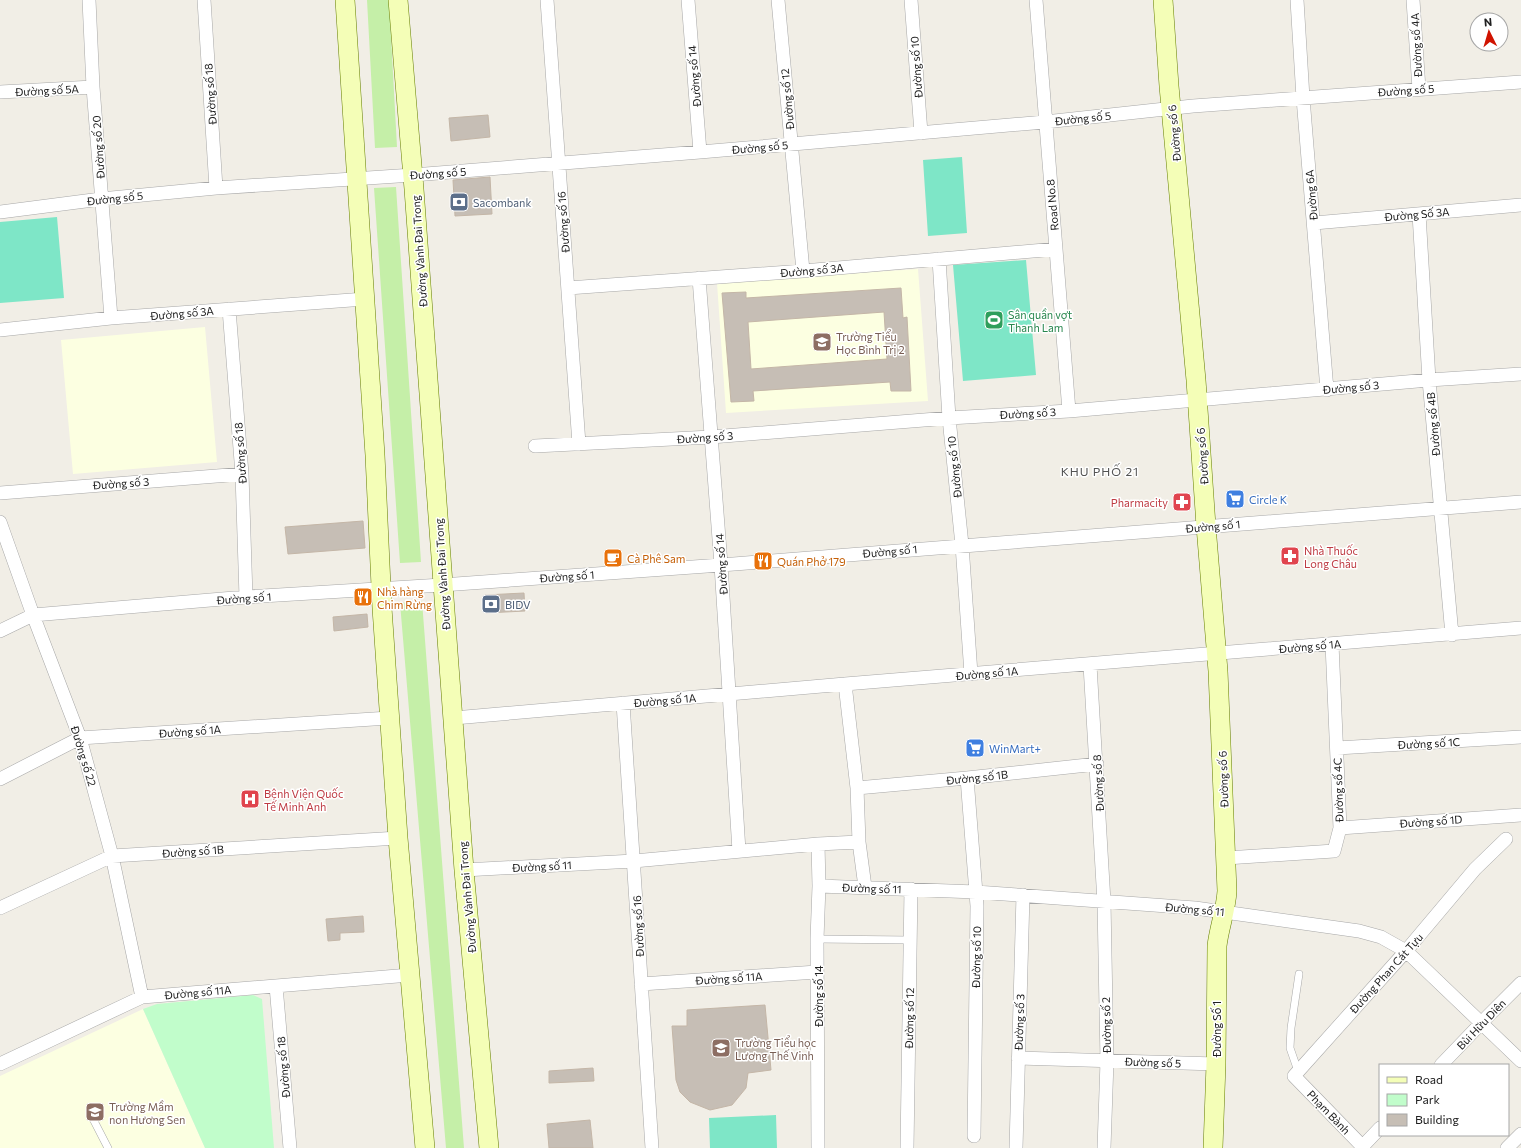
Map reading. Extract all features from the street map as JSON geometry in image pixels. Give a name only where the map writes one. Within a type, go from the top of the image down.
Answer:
[{"type":"street","name":"Đường số 20","points":[[89,0],[93,88],[111,318]]},
{"type":"street","name":"Đường số 18","points":[[204,0],[216,188]]},
{"type":"street","points":[[345,0],[375,455],[389,718],[425,1148]]},
{"type":"street","name":"Đường Vành Đai Trong","points":[[398,0],[413,175],[464,870],[489,1148]]},
{"type":"street","name":"Đường số 16","points":[[547,0],[579,444]]},
{"type":"street","name":"Đường số 14","points":[[688,0],[700,152]]},
{"type":"street","name":"Đường số 12","points":[[778,0],[803,271]]},
{"type":"street","name":"Đường số 10","points":[[911,0],[921,134]]},
{"type":"street","name":"Road No.8","points":[[1036,0],[1069,411]]},
{"type":"street","name":"Đường số 6","points":[[1163,0],[1171,108],[1198,400],[1206,526],[1217,654],[1226,858],[1227,891],[1225,912]]},
{"type":"street","name":"Đường 6A","points":[[1297,0],[1303,98],[1328,390]]},
{"type":"street","name":"Đường số 4A","points":[[1413,0],[1419,89]]},
{"type":"street","name":"Đường số 5","points":[[0,212],[101,199],[216,188],[413,175],[791,145],[1045,122],[1171,108],[1521,82]]},
{"type":"street","name":"Đường số 5A","points":[[0,92],[93,88]]},
{"type":"street","name":"Đường Số 3A","points":[[1314,223],[1521,205]]},
{"type":"street","name":"Đường số 4B","points":[[1419,214],[1429,380],[1452,635]]},
{"type":"street","name":"Đường số 3A","points":[[568,288],[803,271],[1056,249]]},
{"type":"street","name":"Đường số 10","points":[[939,259],[949,418],[962,545],[971,674]]},
{"type":"street","name":"Đường số 14","points":[[699,278],[721,565],[739,851]]},
{"type":"street","name":"Đường số 3A","points":[[0,330],[111,318],[364,299]]},
{"type":"street","name":"Đường số 18","points":[[229,309],[242,474],[246,597]]},
{"type":"street","name":"Đường số 3","points":[[535,446],[711,437],[949,418],[1069,411],[1328,390],[1429,380],[1521,374]]},
{"type":"street","name":"Đường số 3","points":[[0,493],[242,474]]},
{"type":"street","name":"Đường số 1","points":[[0,631],[33,615],[246,597],[442,585],[721,565],[1521,502]]},
{"type":"street","name":"Đường số 22","points":[[0,522],[33,615],[80,738],[112,856],[142,997]]},
{"type":"street","name":"Đường số 1A","points":[[454,718],[1521,628]]},
{"type":"street","name":"Đường số 4C","points":[[1226,858],[1334,851],[1340,828],[1332,644]]},
{"type":"street","name":"Đường số 8","points":[[1090,665],[1104,902]]},
{"type":"street","points":[[845,684],[857,788],[859,842],[865,887]]},
{"type":"street","name":"Đường số 16","points":[[623,703],[652,1148]]},
{"type":"street","name":"Đường số 1A","points":[[0,779],[80,738],[389,718]]},
{"type":"street","name":"Đường số 1C","points":[[1337,748],[1521,738]]},
{"type":"street","name":"Đường số 1B","points":[[857,788],[1097,764]]},
{"type":"street","name":"Đường số 10","points":[[966,778],[976,892],[974,1136]]},
{"type":"street","name":"Đường số 1D","points":[[1340,828],[1521,815]]},
{"type":"street","name":"Đường số 1B","points":[[0,908],[112,856],[398,838]]},
{"type":"street","name":"Đường Phan Cát Tựu","points":[[1296,1073],[1406,951],[1475,869],[1506,840]]},
{"type":"street","name":"Đường số 11","points":[[464,870],[634,861],[818,844],[859,842]]},
{"type":"street","name":"Đường số 14","points":[[818,844],[818,1148]]},
{"type":"street","name":"Đường số 11","points":[[819,886],[1023,895],[1225,912],[1359,931],[1381,938],[1406,951],[1521,1061]]},
{"type":"street","name":"Đường số 12","points":[[907,1148],[911,889]]},
{"type":"street","name":"Đường số 3","points":[[1016,1148],[1023,895]]},
{"type":"street","name":"Đường số 2","points":[[1104,902],[1107,1061],[1104,1148]]},
{"type":"street","name":"Đường Số 1","points":[[1213,1148],[1216,1064],[1217,946],[1225,912]]},
{"type":"street","name":"Đường số 11A","points":[[641,984],[817,972]]},
{"type":"street","name":"Đường số 11A","points":[[0,1064],[142,997],[410,975]]},
{"type":"street","name":"Bùi Hữu Diên","points":[[1442,1064],[1521,983]]},
{"type":"street","name":"Đường số 18","points":[[276,986],[290,1148]]},
{"type":"street","name":"Đường số 5","points":[[1018,1058],[1216,1064]]},
{"type":"street","name":"Phạm Bành","points":[[1296,1073],[1362,1147]]},
{"type":"street","points":[[1362,1147],[1379,1129]]},
{"type":"street","points":[[1507,1148],[1521,1134]]},
{"type":"lane","points":[[817,939],[910,940]]},
{"type":"lane","points":[[1296,1073],[1290,1048],[1291,1028],[1299,974]]},
{"type":"lane","points":[[92,1117],[108,1148]]},
{"type":"shaded area","name":"Trường Tiểu Học Bình Trị 2","points":[[918,269],[928,401],[726,413],[717,283]]},
{"type":"shaded area","points":[[205,327],[217,462],[73,474],[61,340]]},
{"type":"shaded area","name":"Trường Mầm non Hương Sen","points":[[143,1009],[205,1148],[0,1148],[0,1076]]},
{"type":"green space","points":[[367,0],[389,0],[397,147],[375,148]]},
{"type":"green space","points":[[962,157],[967,233],[928,236],[923,160]]},
{"type":"green space","points":[[396,187],[421,562],[400,563],[374,188]]},
{"type":"green space","points":[[57,217],[64,298],[0,303],[0,222]]},
{"type":"green space","name":"Sân quần vợt Thanh Lam","points":[[1026,260],[1036,375],[963,381],[953,265]]},
{"type":"green space","points":[[422,601],[464,1148],[446,1148],[400,603]]},
{"type":"green space","points":[[253,995],[262,999],[274,1148],[205,1148],[143,1009],[157,1004]]},
{"type":"green space","points":[[776,1115],[777,1148],[710,1148],[709,1118]]},
{"type":"building","points":[[488,115],[490,137],[451,141],[449,118]]},
{"type":"building","points":[[490,177],[492,214],[455,216],[453,180]]},
{"type":"building","points":[[901,288],[903,318],[907,317],[911,391],[891,391],[890,382],[753,391],[754,401],[731,402],[722,293],[746,292],[746,298]],"holes":[[[884,312],[887,359],[751,369],[748,322]]]},
{"type":"building","points":[[363,521],[365,548],[288,554],[285,527]]},
{"type":"building","points":[[524,593],[525,611],[486,613],[485,595]]},
{"type":"building","points":[[367,614],[368,627],[334,631],[333,617]]},
{"type":"building","points":[[363,916],[364,932],[340,933],[340,940],[328,941],[326,919]]},
{"type":"building","name":"Trường Tiểu học Lương Thế Vinh","points":[[765,1005],[771,1070],[748,1073],[746,1088],[732,1105],[710,1110],[690,1102],[680,1092],[676,1080],[672,1026],[687,1026],[687,1010]]},
{"type":"building","points":[[593,1068],[594,1081],[549,1083],[549,1071]]},
{"type":"building","points":[[590,1120],[593,1148],[549,1148],[547,1124]]},
{"type":"place","name":"Sacombank","points":[[459,202]]},
{"type":"place","name":"Sân quần vợt Thanh Lam","points":[[994,320]]},
{"type":"place","name":"Trường Tiểu Học Bình Trị 2","points":[[822,342]]},
{"type":"place","name":"Circle K","points":[[1235,499]]},
{"type":"place","name":"Pharmacity","points":[[1182,502]]},
{"type":"place","name":"Nhà Thuốc Long Châu","points":[[1290,556]]},
{"type":"place","name":"Cà Phê Sam","points":[[613,558]]},
{"type":"place","name":"Quán Phở 179","points":[[763,561]]},
{"type":"place","name":"Nhà hàng Chim Rừng","points":[[363,597]]},
{"type":"place","name":"BIDV","points":[[491,604]]},
{"type":"place","name":"WinMart+","points":[[975,748]]},
{"type":"place","name":"Bệnh Viện Quốc Tế Minh Anh","points":[[250,799]]},
{"type":"place","name":"Trường Tiểu học Lương Thế Vinh","points":[[721,1048]]},
{"type":"place","name":"Trường Mầm non Hương Sen","points":[[95,1112]]},
{"type":"district","name":"KHU PHỐ 21","points":[[1100,471]]}]
